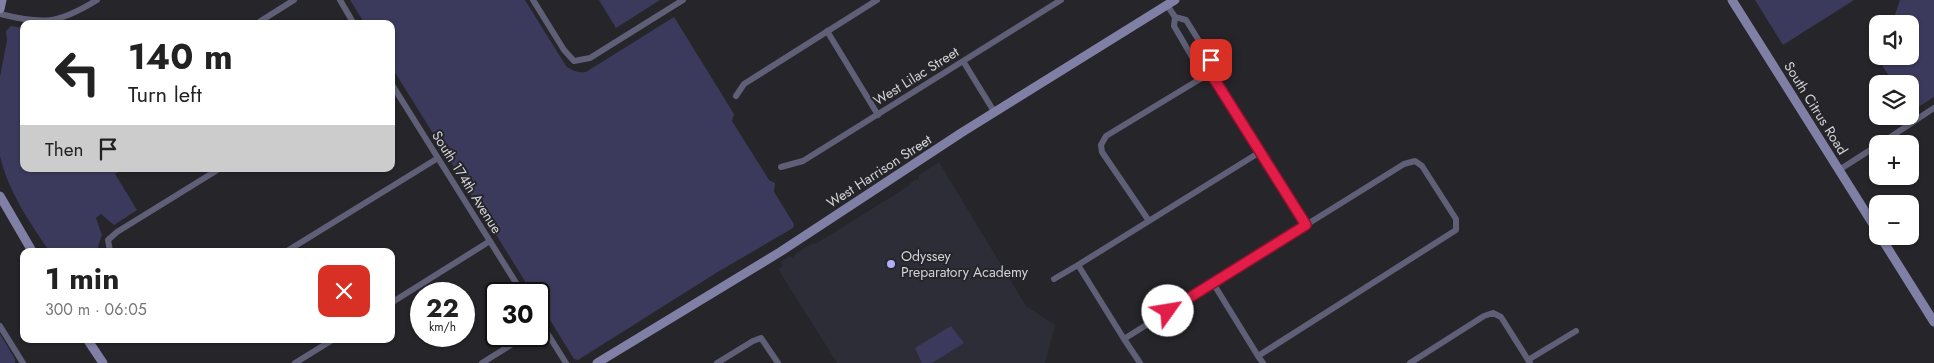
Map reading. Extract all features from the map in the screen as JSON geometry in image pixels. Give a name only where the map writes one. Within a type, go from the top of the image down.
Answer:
[{"type":"street","points":[[0,9],[2,0]]},
{"type":"street","points":[[57,20],[69,18],[97,0]]},
{"type":"street","points":[[262,20],[294,0]]},
{"type":"street","points":[[340,0],[352,20]]},
{"type":"street","points":[[533,0],[564,50],[574,61],[590,58],[683,0]]},
{"type":"street","points":[[736,96],[744,84],[877,0]]},
{"type":"street","name":"West Lilac Street","points":[[780,167],[803,161],[1061,0]]},
{"type":"street","name":"South Citrus Road","points":[[1732,0],[1869,218]]},
{"type":"street","points":[[1171,2],[1174,26],[1198,67],[1209,71],[1306,225]]},
{"type":"street","name":"West Harrison Street","points":[[597,363],[780,252],[1171,2]]},
{"type":"street","points":[[0,14],[24,20]]},
{"type":"street","points":[[1149,221],[1102,152],[1101,145],[1106,136],[1209,71],[1211,60],[1186,20],[1174,17]]},
{"type":"street","points":[[827,31],[878,115]]},
{"type":"street","points":[[963,61],[995,113]]},
{"type":"street","name":"South 174th Avenue","points":[[395,89],[515,282]]},
{"type":"street","points":[[1893,135],[1934,108]]},
{"type":"street","points":[[1839,170],[1869,150]]},
{"type":"street","points":[[1054,279],[1260,152]]},
{"type":"street","points":[[292,248],[438,158]]},
{"type":"street","points":[[1124,339],[1404,164],[1415,161],[1422,166],[1456,219],[1456,230],[1445,239],[1258,356]]},
{"type":"street","points":[[109,248],[108,240],[117,232],[214,172]]},
{"type":"street","points":[[0,196],[30,248]]},
{"type":"street","points":[[395,300],[490,241]]},
{"type":"street","points":[[1886,245],[1934,322]]},
{"type":"street","points":[[1078,265],[1140,363]]},
{"type":"street","points":[[1213,283],[1263,363]]},
{"type":"street","points":[[1410,363],[1484,316],[1494,314],[1501,316],[1529,362],[1576,331]]},
{"type":"street","points":[[0,326],[23,363]]},
{"type":"street","points":[[718,363],[761,338],[778,363]]},
{"type":"street","points":[[550,339],[566,363]]},
{"type":"street","points":[[90,343],[103,363]]},
{"type":"street","points":[[295,363],[328,343]]},
{"type":"street","points":[[482,363],[507,347]]},
{"type":"shaded area","points":[[350,0],[525,0],[566,66],[573,70],[586,72],[674,17],[734,114],[732,121],[769,180],[775,183],[774,192],[794,224],[793,228],[716,273],[578,360],[574,359],[550,320],[550,282],[526,282],[395,72],[395,20],[362,20]]},
{"type":"shaded area","points":[[599,0],[660,0],[616,28]]},
{"type":"shaded area","points":[[1755,0],[1854,0],[1783,45]]},
{"type":"shaded area","points":[[1900,0],[1934,0],[1934,97],[1919,107],[1919,75],[1888,75],[1882,65],[1919,65],[1919,15],[1895,15]]},
{"type":"shaded area","points":[[11,26],[20,27],[20,172],[118,172],[115,174],[137,210],[114,225],[101,214],[96,218],[102,235],[98,248],[47,248],[20,205],[8,181],[0,156],[0,77],[7,40],[6,31]]},
{"type":"shaded area","name":"Odyssey Preparatory Academy","points":[[939,162],[1026,306],[1055,325],[1045,363],[837,363],[778,269],[783,266],[780,262],[790,256],[793,259],[795,254],[854,220],[907,187],[914,180],[919,180],[919,175]]},
{"type":"shaded area","points":[[951,326],[964,343],[932,363],[922,363],[915,348]]},
{"type":"shaded area","points":[[0,334],[15,359],[15,363],[0,363]]},
{"type":"place","name":"Odyssey Preparatory Academy","points":[[891,264]]},
{"type":"route","points":[[1168,311],[1306,225],[1208,69],[1211,60]]}]
